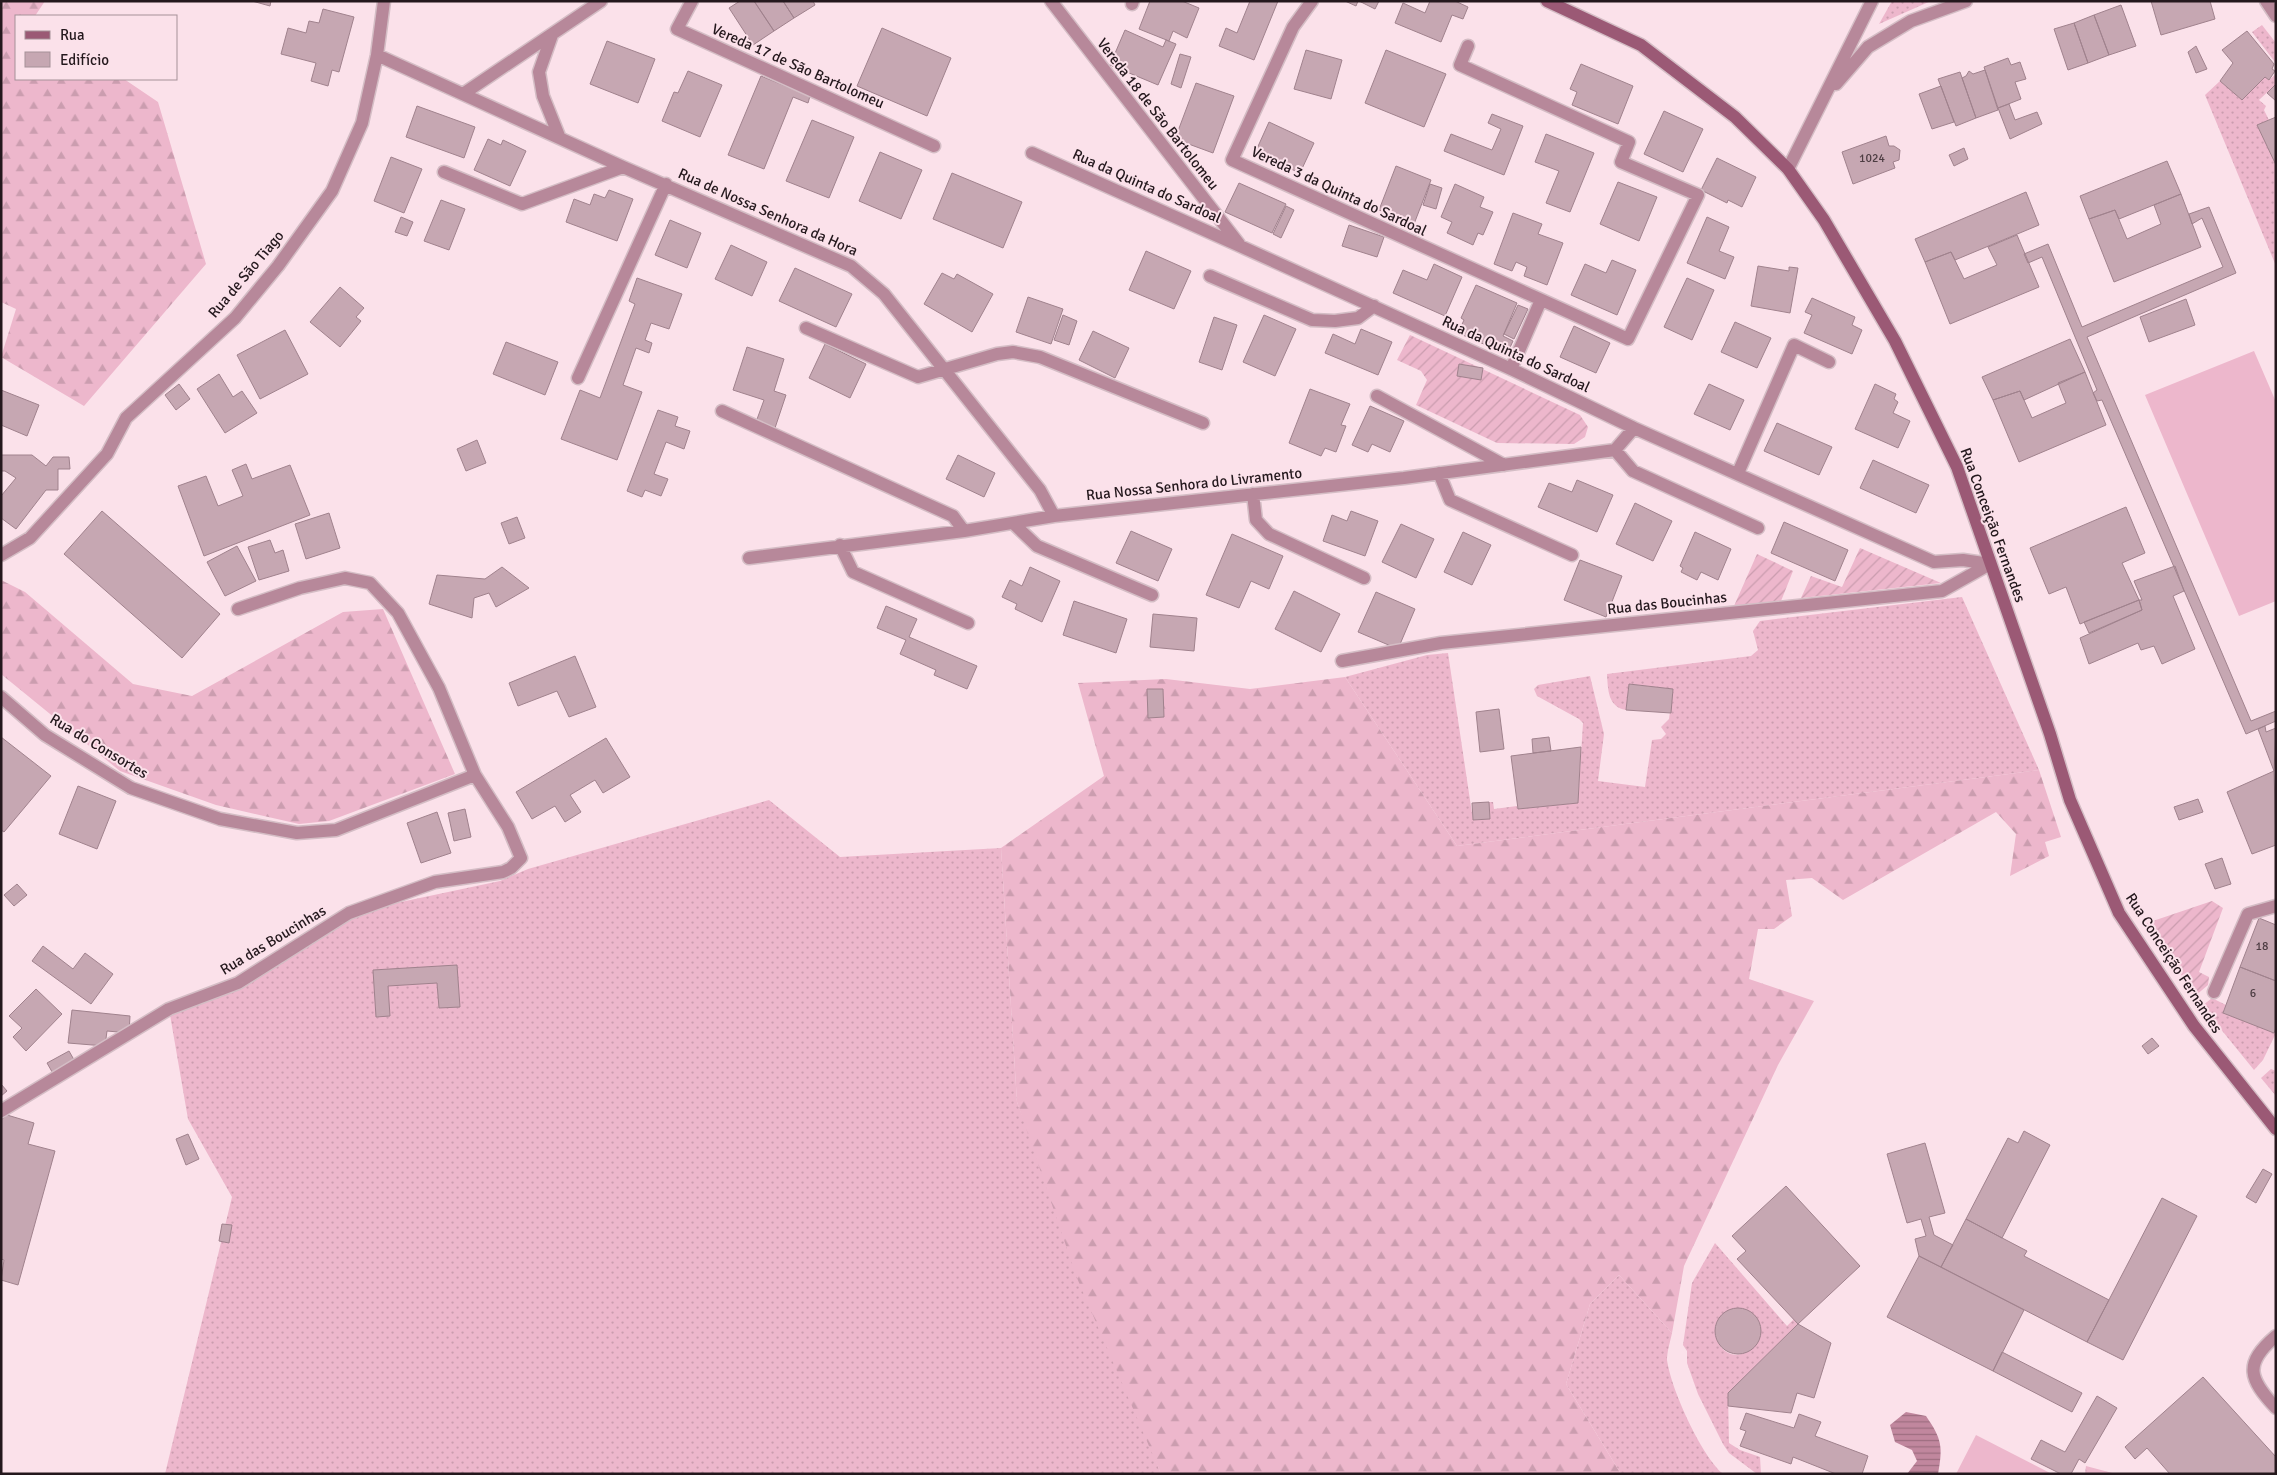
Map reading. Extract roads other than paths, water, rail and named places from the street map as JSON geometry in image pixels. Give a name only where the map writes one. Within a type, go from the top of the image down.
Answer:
[{"type":"main road","name":"Rua Conceição Fernandes","points":[[1548,1],[1641,45],[1735,117],[1788,169],[1824,220],[1895,341],[1957,467],[2050,734],[2070,800],[2119,913],[2194,1026],[2276,1129]]},
{"type":"street","name":"Rua de São Tiago","points":[[1,555],[4,555],[30,538],[107,454],[126,418],[235,318],[278,266],[332,190],[362,123],[377,55],[384,1]]},
{"type":"street","points":[[463,94],[552,36],[601,1]]},
{"type":"street","name":"Vereda 17 de São Bartolomeu","points":[[692,1],[677,29],[934,146]]},
{"type":"street","name":"Vereda 18 de São Bartolomeu","points":[[1051,1],[1240,246]]},
{"type":"street","name":"Vereda 3 da Quinta do Sardoal","points":[[1312,1],[1293,27],[1232,160],[1541,300]]},
{"type":"street","points":[[1788,169],[1872,1]]},
{"type":"street","points":[[1824,97],[1868,47],[1911,21],[1966,1]]},
{"type":"street","points":[[2266,1],[2276,16]]},
{"type":"street","points":[[552,36],[539,72],[543,96],[559,136]]},
{"type":"street","points":[[1468,46],[1460,65],[1629,142],[1621,162],[1698,195],[1628,339],[1541,300],[1511,369]]},
{"type":"street","name":"Rua de Nossa Senhora da Hora","points":[[377,55],[559,136],[623,167],[666,184],[851,266],[884,294],[1040,490],[1054,516]]},
{"type":"street","name":"Rua da Quinta do Sardoal","points":[[1032,153],[1374,306],[1634,428],[1934,562],[1963,560],[1990,564]]},
{"type":"street","points":[[444,172],[522,204],[623,167]]},
{"type":"street","points":[[578,378],[666,184]]},
{"type":"street","points":[[1210,276],[1312,320],[1335,321],[1358,318],[1374,306]]},
{"type":"street","points":[[806,328],[918,377],[943,368],[997,354],[1013,352],[1029,354],[1054,362],[1203,423]]},
{"type":"street","points":[[1738,474],[1794,345],[1829,362]]},
{"type":"street","points":[[1377,396],[1504,465]]},
{"type":"street","points":[[722,411],[952,516],[964,531]]},
{"type":"street","points":[[1634,428],[1615,450],[1633,470],[1758,528]]},
{"type":"street","name":"Rua Nossa Senhora do Livramento","points":[[749,558],[840,545],[964,531],[1054,516],[1439,473],[1615,450]]},
{"type":"street","points":[[1439,473],[1450,500],[1572,555]]},
{"type":"street","points":[[1253,494],[1256,520],[1269,534],[1364,578]]},
{"type":"street","points":[[1013,523],[1037,546],[1152,595]]},
{"type":"street","points":[[840,545],[853,572],[968,623]]},
{"type":"street","name":"Rua das Boucinhas","points":[[1342,661],[1441,642],[1942,591],[1990,564]]},
{"type":"street","points":[[238,609],[300,588],[344,578],[370,583],[398,613],[439,688],[475,775]]},
{"type":"street","name":"Rua do Consortes","points":[[1,697],[45,735],[130,788],[220,819],[297,833],[336,830],[475,775]]},
{"type":"street","name":"Rua das Boucinhas","points":[[1,1111],[169,1009],[238,983],[349,913],[435,882],[503,872],[511,868],[521,858],[508,827],[475,775]]},
{"type":"street","points":[[2214,992],[2248,914],[2276,906]]},
{"type":"street","points":[[2276,1336],[2255,1358],[2252,1369],[2259,1390],[2276,1408]]}]
